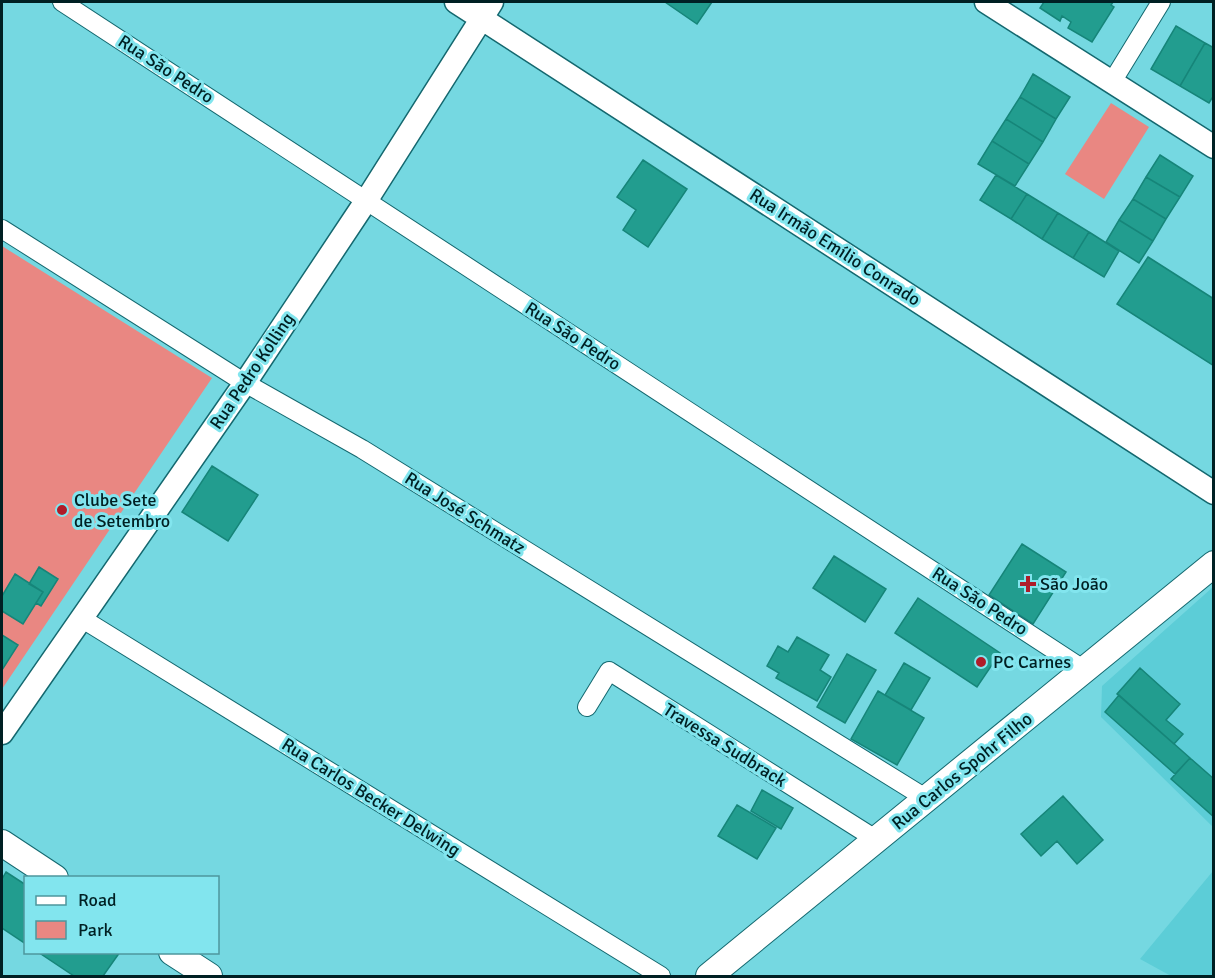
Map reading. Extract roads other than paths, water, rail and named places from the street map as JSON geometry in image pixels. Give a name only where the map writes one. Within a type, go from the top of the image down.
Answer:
[{"type":"main road","name":"Rua Carlos Spohr Filho","points":[[709,976],[1214,564]]},
{"type":"main road","points":[[2,843],[52,876]]},
{"type":"main road","points":[[175,954],[209,976]]},
{"type":"street","name":"Rua São Pedro","points":[[62,2],[1083,669]]},
{"type":"street","name":"Rua Irmão Emílio Conrado","points":[[456,2],[487,10],[1214,493]]},
{"type":"street","points":[[986,2],[1214,147]]},
{"type":"street","points":[[1112,82],[1161,2]]},
{"type":"street","name":"Rua Pedro Kolling","points":[[2,733],[245,383],[366,201],[487,10]]},
{"type":"street","name":"Rua José Schmatz","points":[[2,229],[245,383],[362,449],[927,799]]},
{"type":"street","name":"Rua Carlos Becker Delwing","points":[[81,618],[661,976]]},
{"type":"street","name":"Travessa Sudbrack","points":[[587,707],[609,671],[877,840]]},
{"type":"place","name":"Clube Sete de Setembro","points":[[62,510]]},
{"type":"place","name":"São João","points":[[1028,584]]},
{"type":"place","name":"PC Carnes","points":[[981,662]]}]
